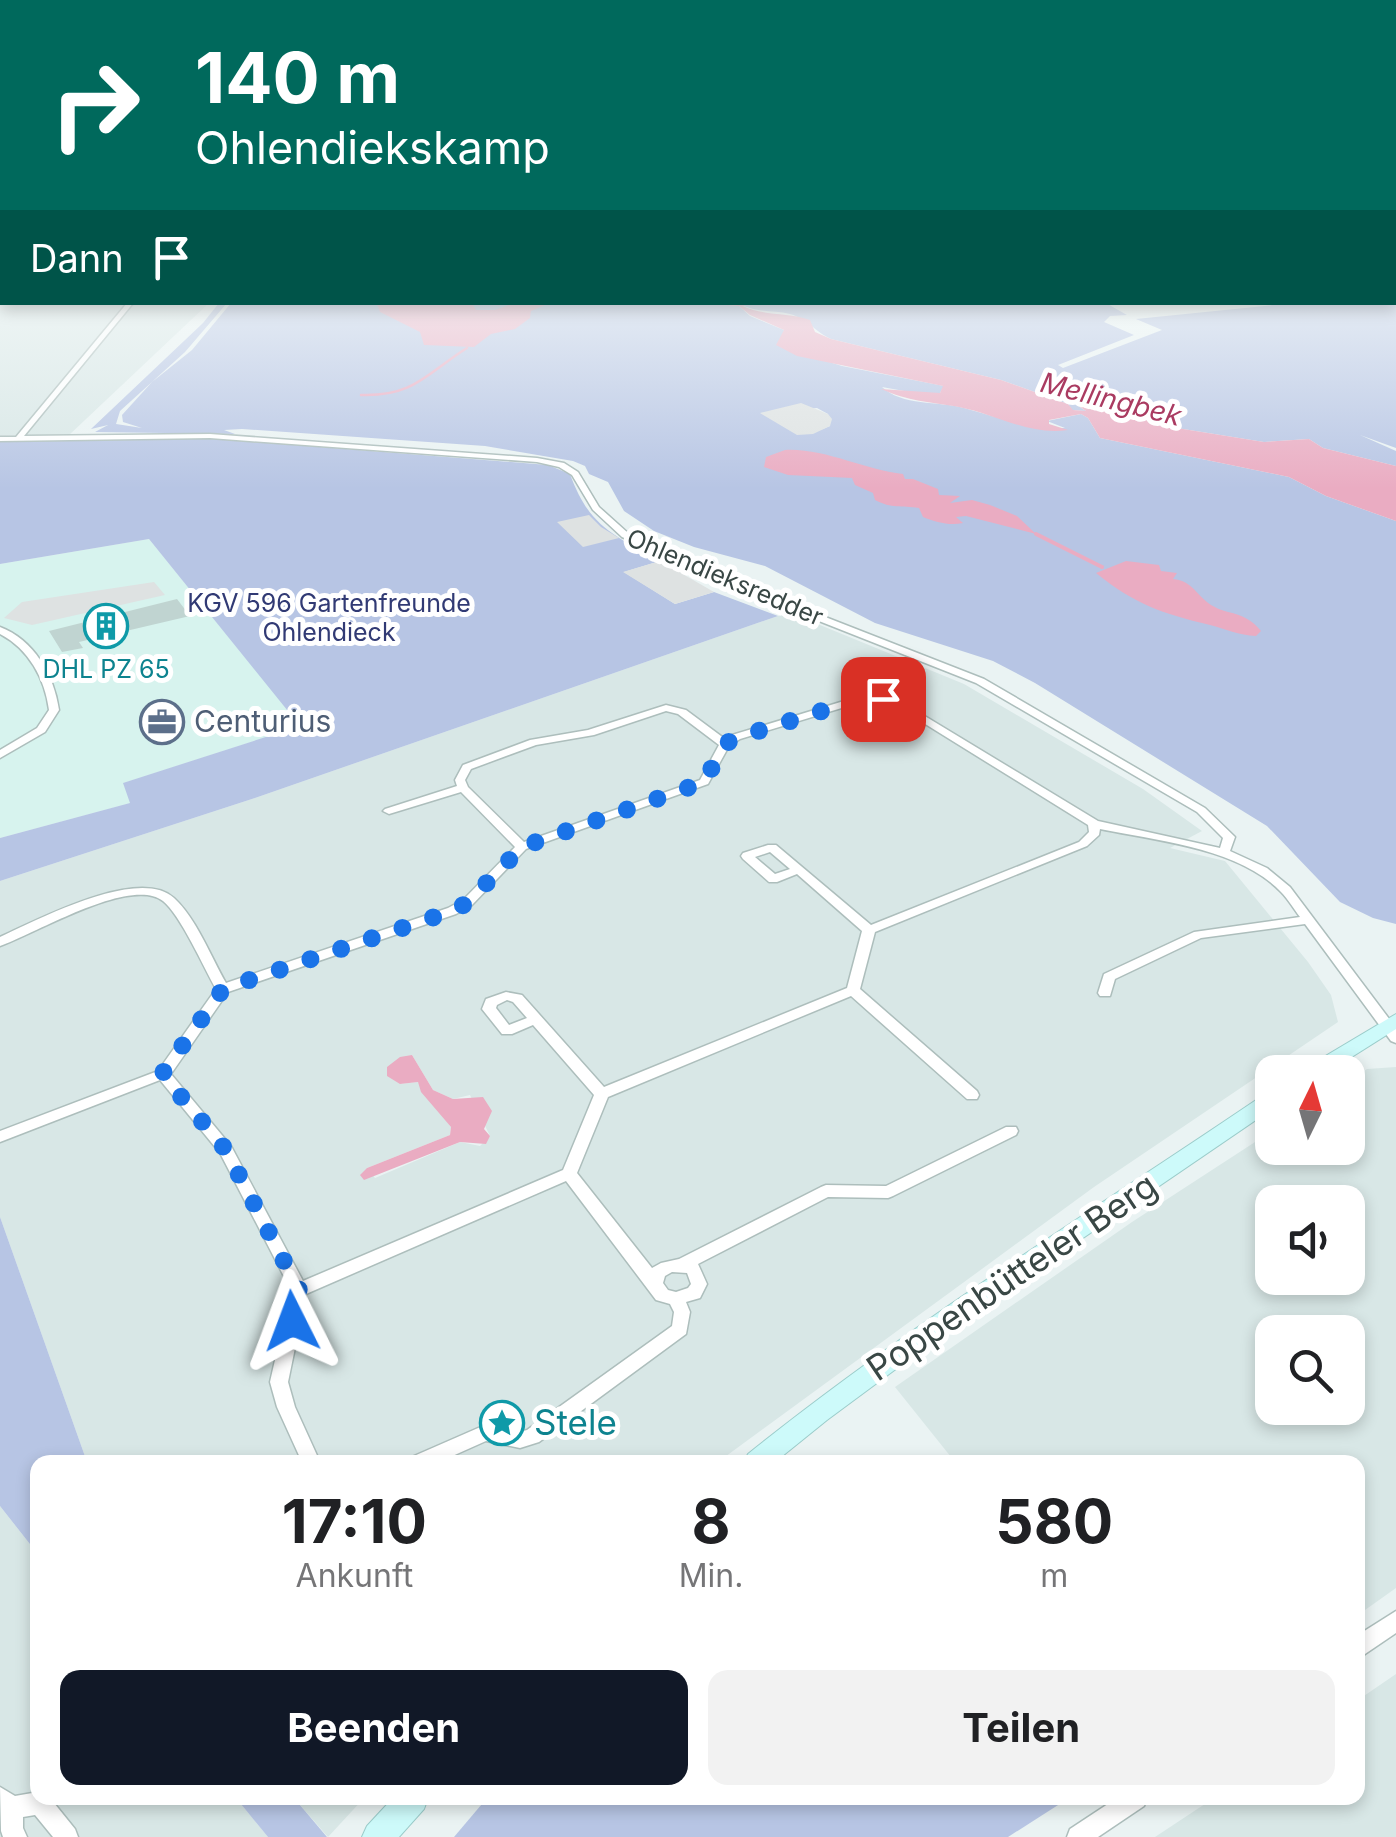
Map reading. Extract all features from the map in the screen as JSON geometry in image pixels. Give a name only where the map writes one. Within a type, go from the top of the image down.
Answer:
[{"type":"main road","points":[[1345,1055],[1393,1028]]},
{"type":"main road","name":"Poppenbütteler Berg","points":[[766,1455],[867,1376],[1039,1253],[1255,1110]]},
{"type":"main road","points":[[378,1837],[407,1805]]},
{"type":"street","points":[[18,439],[119,317]]},
{"type":"street","name":"Ohlendieksredder","points":[[0,439],[210,436],[519,458],[560,465],[576,474],[596,508],[624,535],[980,682],[1200,810],[1229,837],[1224,852]]},
{"type":"street","points":[[0,630],[18,638],[30,654],[51,692],[54,710],[41,730],[0,755]]},
{"type":"street","points":[[0,1137],[162,1074],[223,989],[452,911],[467,903],[522,847],[690,790],[704,782],[725,744],[857,700],[895,701],[1094,824],[1224,852],[1246,861],[1278,882],[1393,1028]]},
{"type":"street","points":[[522,847],[463,788],[462,773],[479,760],[534,742],[590,733],[656,709],[682,712],[725,744]]},
{"type":"street","points":[[389,811],[463,788]]},
{"type":"street","points":[[870,930],[1082,844],[1095,833],[1094,824]]},
{"type":"street","points":[[798,870],[870,930]]},
{"type":"street","points":[[0,942],[118,893],[151,891],[170,900],[223,989]]},
{"type":"street","points":[[1105,993],[1109,977],[1198,935],[1307,920]]},
{"type":"street","points":[[854,990],[870,930]]},
{"type":"street","points":[[299,1290],[568,1174],[602,1094],[854,990]]},
{"type":"street","points":[[854,990],[972,1096]]},
{"type":"street","points":[[536,1019],[602,1094]]},
{"type":"street","points":[[162,1074],[226,1150],[299,1290],[279,1382],[308,1455]]},
{"type":"street","points":[[655,1284],[658,1272],[670,1265],[682,1264],[826,1191],[888,1192],[1011,1131]]},
{"type":"street","points":[[568,1174],[662,1295],[676,1299],[694,1293],[700,1284],[694,1270],[682,1264]]},
{"type":"street","points":[[438,1455],[485,1434],[520,1440],[533,1436],[680,1329],[682,1312],[676,1299]]},
{"type":"street","points":[[1365,1642],[1396,1621]]},
{"type":"street","points":[[6,1803],[16,1837]]},
{"type":"street","points":[[42,1805],[67,1837]]},
{"type":"street","points":[[1078,1837],[1126,1805]]},
{"type":"shaded area","points":[[0,317],[194,317],[68,436],[0,437]]},
{"type":"shaded area","points":[[389,317],[530,317],[515,329],[491,334],[474,347],[424,345],[420,332]]},
{"type":"shaded area","points":[[754,317],[810,320],[815,332],[831,339],[1001,380],[1068,404],[1073,410],[1086,411],[1073,402],[1096,396],[1177,428],[1264,442],[1309,439],[1323,448],[1396,466],[1396,521],[1326,496],[1289,477],[1100,438],[1088,418],[1081,414],[1049,420],[1049,424],[1068,430],[1040,430],[972,410],[900,396],[881,389],[940,393],[943,386],[797,356],[776,345],[784,330]]},
{"type":"shaded area","points":[[801,403],[828,414],[832,419],[830,426],[813,434],[797,435],[760,413]]},
{"type":"shaded area","points":[[785,450],[815,452],[903,474],[905,479],[938,489],[939,495],[960,496],[950,503],[972,500],[1017,516],[1036,534],[966,516],[956,517],[963,523],[938,522],[923,517],[919,508],[875,500],[873,493],[855,485],[852,478],[788,475],[764,467],[766,457]]},
{"type":"shaded area","points":[[589,515],[619,538],[583,547],[557,522]]},
{"type":"shaded area","points":[[149,539],[301,726],[124,783],[131,803],[0,838],[0,564]]},
{"type":"shaded area","points":[[660,561],[714,592],[675,604],[623,572]]},
{"type":"shaded area","points":[[1126,561],[1159,565],[1161,571],[1177,573],[1173,579],[1190,585],[1211,605],[1242,616],[1261,631],[1256,636],[1244,634],[1163,612],[1124,593],[1096,573]]},
{"type":"shaded area","points":[[154,582],[165,595],[32,625],[4,618],[22,602]]},
{"type":"shaded area","points":[[778,616],[798,616],[964,684],[1143,789],[1202,831],[1170,848],[1225,861],[1308,962],[1331,995],[1338,1022],[1289,1055],[1255,1055],[1255,1078],[1094,1187],[728,1455],[85,1455],[0,1217],[0,881],[255,798]],"holes":[[[412,1055],[433,1090],[453,1099],[470,1095],[490,1136],[480,1146],[460,1142],[375,1178],[367,1168],[450,1135],[451,1127],[418,1082],[400,1084]]]},
{"type":"shaded area","points":[[412,1055],[433,1090],[453,1099],[483,1097],[492,1111],[484,1129],[490,1136],[486,1144],[460,1142],[364,1180],[360,1175],[367,1168],[450,1135],[451,1127],[421,1092],[418,1082],[400,1084],[387,1076],[387,1067],[400,1057]]},
{"type":"shaded area","points":[[1396,1067],[1396,1588],[1365,1610],[1365,1455],[949,1455],[895,1387],[1132,1222],[1255,1142],[1255,1165],[1365,1165],[1365,1070]]},
{"type":"shaded area","points":[[0,1506],[30,1544],[30,1805],[242,1805],[268,1837],[0,1837]]},
{"type":"shaded area","points":[[1396,1674],[1396,1837],[1155,1837],[1203,1805],[1365,1805],[1365,1695]]},
{"type":"shaded area","points":[[300,1805],[358,1805],[328,1837]]},
{"type":"green space","points":[[208,317],[215,317],[185,352],[120,411],[116,424],[142,428],[123,422],[122,415],[152,382],[192,350],[220,317],[752,317],[784,330],[781,347],[842,366],[944,386],[940,393],[926,395],[882,387],[900,397],[1052,428],[1065,428],[1047,421],[1081,414],[1088,418],[1100,438],[1289,477],[1326,496],[1396,521],[1396,924],[1340,902],[1267,826],[1035,683],[993,661],[875,623],[765,566],[694,547],[654,531],[624,511],[608,482],[573,461],[485,446],[242,429],[224,430],[235,434],[95,432],[108,425],[91,429]],"holes":[[[817,408],[828,414],[830,426],[801,433],[761,413]]]},
{"type":"green space","points":[[797,317],[1109,317],[1104,322],[1134,335],[1058,365],[1063,368],[1162,330],[1136,319],[1396,317],[1396,448],[1360,435],[1396,451],[1396,466],[1323,448],[1309,439],[1264,442],[1177,428],[1096,396],[1075,404],[1086,411],[1072,410],[1068,404],[1001,380],[831,339]]},
{"type":"green space","name":"KGV 596 Gartenfreunde Ohlendieck","points":[[194,437],[548,465],[570,474],[586,506],[605,528],[660,561],[624,572],[675,604],[714,592],[778,616],[255,798],[0,881],[0,838],[130,803],[123,783],[300,726],[149,539],[0,564],[0,441]]},
{"type":"green space","points":[[0,1217],[85,1455],[30,1455],[30,1544],[0,1506]]},
{"type":"green space","points":[[242,1805],[300,1805],[327,1837],[268,1837]]},
{"type":"green space","points":[[481,1805],[1058,1805],[1008,1837],[454,1837]]},
{"type":"building","name":"DHL PZ 65","points":[[177,599],[190,616],[79,642],[83,648],[62,652],[49,631]]},
{"type":"waterway","points":[[361,395],[407,388],[467,348]]},
{"type":"waterway","points":[[1036,534],[1102,567]]},
{"type":"place","name":"DHL PZ 65","points":[[106,626]]},
{"type":"place","name":"Centurius","points":[[162,722]]},
{"type":"place","name":"Stele","points":[[502,1423]]},
{"type":"route","points":[[292,1321],[299,1290],[226,1150],[162,1074],[223,989],[452,911],[467,903],[522,847],[704,782],[719,752],[736,738],[857,700],[883,699]]},
{"type":"water label","name":"Mellingbek","points":[[1111,399]]}]
